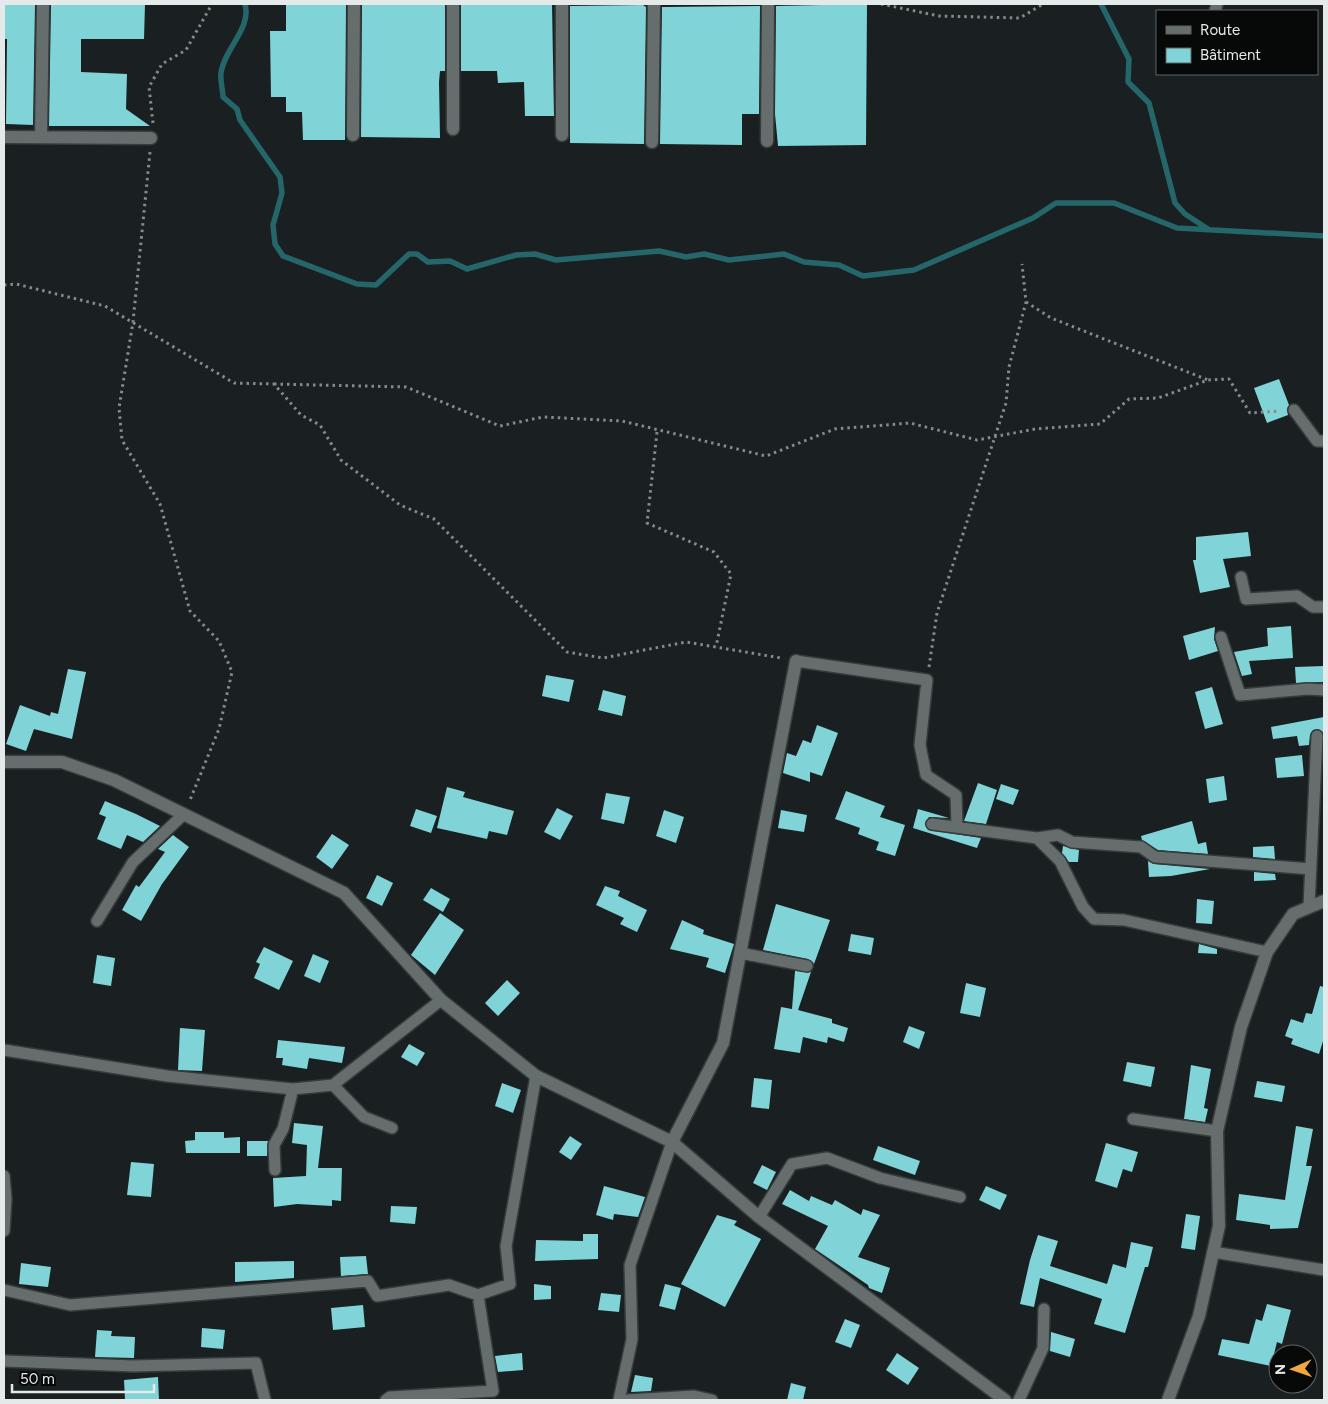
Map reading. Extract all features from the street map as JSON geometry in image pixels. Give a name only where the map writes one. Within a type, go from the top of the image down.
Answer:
[{"type":"street","points":[[41,137],[43,4]]},
{"type":"street","points":[[354,4],[354,135]]},
{"type":"street","points":[[453,4],[453,129]]},
{"type":"street","points":[[562,4],[562,135]]},
{"type":"street","points":[[652,142],[654,4]]},
{"type":"street","points":[[767,141],[768,4]]},
{"type":"street","points":[[4,137],[151,138]]},
{"type":"street","points":[[672,1142],[723,1043],[796,661]]},
{"type":"street","points":[[4,762],[62,762],[114,780],[344,893],[441,1000],[536,1076],[672,1142],[759,1217],[1005,1400]]},
{"type":"street","points":[[1168,1400],[1199,1316],[1219,1226],[1217,1131],[1241,1028],[1267,952],[1293,914],[1324,901]]},
{"type":"lane","points":[[1294,410],[1317,441],[1324,441]]},
{"type":"lane","points":[[1241,577],[1246,598],[1297,596],[1313,607],[1324,606]]},
{"type":"lane","points":[[1221,637],[1240,695],[1308,689],[1324,690]]},
{"type":"lane","points":[[796,661],[927,680],[920,746],[926,775],[956,795],[957,827]]},
{"type":"lane","points":[[1309,906],[1317,736]]},
{"type":"lane","points":[[97,921],[133,862],[184,814]]},
{"type":"lane","points":[[932,824],[1038,838],[1058,835],[1072,842],[1141,847],[1155,857],[1311,869]]},
{"type":"lane","points":[[1038,838],[1060,860],[1083,907],[1094,919],[1124,920],[1267,952]]},
{"type":"lane","points":[[740,953],[807,966]]},
{"type":"lane","points":[[4,1050],[167,1076],[293,1090],[333,1085],[441,1000]]},
{"type":"lane","points":[[4,1290],[70,1305],[368,1281],[377,1296],[449,1285],[478,1295],[510,1284],[506,1246],[536,1076]]},
{"type":"lane","points":[[333,1085],[364,1116],[392,1128]]},
{"type":"lane","points":[[275,1170],[274,1145],[284,1129],[293,1090]]},
{"type":"lane","points":[[1133,1119],[1217,1131]]},
{"type":"lane","points":[[619,1400],[632,1339],[630,1265],[672,1142]]},
{"type":"lane","points":[[759,1217],[792,1164],[827,1158],[880,1178],[960,1197]]},
{"type":"lane","points":[[4,1176],[6,1200],[4,1231]]},
{"type":"lane","points":[[1213,1252],[1324,1270]]},
{"type":"lane","points":[[386,1400],[390,1396],[494,1391],[478,1295]]},
{"type":"lane","points":[[1019,1400],[1043,1348],[1044,1309]]},
{"type":"lane","points":[[4,1361],[133,1366],[256,1363],[265,1400]]},
{"type":"lane","points":[[628,1400],[694,1396],[712,1400]]},
{"type":"path","points":[[184,814],[219,729],[232,672],[219,641],[190,611],[160,504],[122,440],[119,408],[133,322],[154,119],[149,87],[162,64],[186,50],[212,4]]},
{"type":"path","points":[[881,4],[939,16],[1020,18],[1044,4]]},
{"type":"path","points":[[927,680],[937,614],[1006,403],[1009,367],[1026,302],[1022,264]]},
{"type":"path","points":[[4,285],[16,284],[105,306],[234,382],[406,387],[500,426],[543,417],[622,421],[657,432],[766,456],[835,429],[854,427],[910,423],[977,440],[1035,428],[1100,424],[1129,398],[1158,398],[1208,380],[1229,379],[1250,413],[1294,410]]},
{"type":"path","points":[[1026,302],[1052,318],[1208,380]]},
{"type":"path","points":[[274,384],[301,415],[320,425],[341,460],[400,505],[434,519],[567,652],[603,658],[686,642],[796,661]]},
{"type":"path","points":[[657,432],[647,523],[714,552],[732,574],[716,647]]},
{"type":"building","points":[[4,4],[35,4],[33,125],[6,124],[7,39],[4,39]]},
{"type":"building","points":[[51,4],[145,4],[144,39],[81,39],[81,72],[127,74],[126,109],[150,126],[49,126]]},
{"type":"building","points":[[286,4],[346,4],[345,140],[303,140],[302,112],[286,112],[286,97],[271,97],[270,31],[286,31]]},
{"type":"building","points":[[362,4],[445,4],[445,71],[440,71],[439,82],[440,138],[361,137]]},
{"type":"building","points":[[461,4],[552,4],[554,116],[525,116],[524,82],[498,83],[497,71],[461,71]]},
{"type":"building","points":[[867,4],[866,145],[778,146],[775,114],[776,6]]},
{"type":"building","points":[[643,5],[646,7],[644,144],[570,143],[570,6]]},
{"type":"building","points":[[760,6],[759,114],[742,114],[742,145],[660,144],[662,7]]},
{"type":"building","points":[[1279,379],[1289,405],[1288,415],[1267,423],[1254,388]]},
{"type":"building","points":[[1248,532],[1251,556],[1223,559],[1230,587],[1200,593],[1193,560],[1196,560],[1196,537]]},
{"type":"building","points":[[1291,626],[1293,658],[1249,661],[1252,674],[1242,676],[1234,652],[1268,646],[1267,628]]},
{"type":"building","points":[[1215,627],[1214,639],[1218,651],[1189,660],[1183,636]]},
{"type":"building","points":[[1324,666],[1324,682],[1296,683],[1295,667]]},
{"type":"building","points":[[68,669],[86,672],[72,739],[34,729],[26,751],[6,744],[20,705],[50,716],[51,712],[58,714]]},
{"type":"building","points":[[546,675],[574,680],[569,702],[542,696]]},
{"type":"building","points":[[1212,687],[1223,724],[1205,729],[1195,692]]},
{"type":"building","points":[[603,690],[626,696],[622,716],[598,710]]},
{"type":"building","points":[[1324,717],[1324,733],[1318,729],[1313,730],[1310,735],[1309,745],[1299,746],[1297,736],[1273,739],[1271,727]]},
{"type":"building","points":[[817,725],[838,733],[822,776],[810,772],[810,782],[783,773],[787,753],[796,756],[803,740],[811,743]]},
{"type":"building","points":[[1302,755],[1304,776],[1277,778],[1275,758]]},
{"type":"building","points":[[1224,776],[1227,800],[1209,803],[1206,779]]},
{"type":"building","points":[[978,783],[997,790],[986,824],[964,821]]},
{"type":"building","points":[[1001,784],[1019,790],[1013,805],[996,799]]},
{"type":"building","points":[[447,787],[465,792],[463,797],[514,811],[507,835],[489,831],[487,839],[437,828]]},
{"type":"building","points":[[846,791],[885,806],[880,817],[905,825],[895,856],[876,850],[879,842],[858,834],[860,828],[835,819]]},
{"type":"building","points":[[606,793],[630,797],[624,824],[601,819]]},
{"type":"building","points":[[105,801],[160,826],[143,842],[127,835],[121,849],[97,839],[106,817],[99,814]]},
{"type":"building","points":[[557,808],[573,816],[560,840],[544,832]]},
{"type":"building","points":[[416,809],[437,816],[431,833],[410,826]]},
{"type":"building","points":[[918,809],[949,818],[929,817],[925,824],[928,830],[981,838],[977,848],[913,828]]},
{"type":"building","points":[[664,810],[684,817],[676,843],[656,836]]},
{"type":"building","points":[[781,810],[807,815],[804,832],[778,828]]},
{"type":"building","points":[[1192,821],[1198,844],[1206,842],[1208,854],[1158,850],[1142,840],[1141,836]]},
{"type":"building","points":[[332,834],[349,845],[332,869],[316,857]]},
{"type":"building","points":[[173,835],[189,847],[162,884],[141,921],[122,910],[136,885],[139,887],[165,852],[158,849]]},
{"type":"building","points":[[1063,846],[1079,850],[1078,862],[1069,862],[1062,853]]},
{"type":"building","points":[[1274,846],[1275,859],[1253,857],[1253,847]]},
{"type":"building","points":[[1148,861],[1154,864],[1210,869],[1171,876],[1149,877]]},
{"type":"building","points":[[1254,872],[1275,874],[1276,880],[1254,881]]},
{"type":"building","points":[[377,875],[393,883],[382,906],[366,898]]},
{"type":"building","points":[[605,886],[620,891],[618,896],[647,910],[637,932],[620,924],[624,918],[596,905]]},
{"type":"building","points":[[431,888],[450,899],[443,912],[423,900]]},
{"type":"building","points":[[1197,899],[1214,901],[1212,924],[1196,923]]},
{"type":"building","points":[[776,904],[830,920],[814,964],[808,959],[763,950]]},
{"type":"building","points":[[440,913],[464,930],[435,975],[411,955]]},
{"type":"building","points":[[682,920],[704,930],[703,934],[734,944],[725,973],[706,967],[709,958],[670,949]]},
{"type":"building","points":[[851,934],[874,938],[871,955],[848,951]]},
{"type":"building","points":[[1199,944],[1217,949],[1217,954],[1198,953]]},
{"type":"building","points":[[264,947],[293,961],[279,990],[254,978],[260,964],[256,962]]},
{"type":"building","points":[[313,954],[329,961],[320,983],[304,976]]},
{"type":"building","points":[[97,955],[115,958],[111,986],[93,983]]},
{"type":"building","points":[[795,971],[811,972],[798,1010],[832,1019],[832,1023],[848,1028],[844,1042],[828,1037],[827,1043],[803,1037],[800,1053],[774,1049],[781,1007],[792,1009]]},
{"type":"building","points":[[507,980],[520,993],[498,1016],[485,1003]]},
{"type":"building","points":[[966,983],[986,988],[980,1017],[960,1013]]},
{"type":"building","points":[[1320,986],[1324,987],[1324,1038],[1319,1054],[1291,1044],[1293,1039],[1285,1036],[1291,1019],[1303,1023],[1306,1013],[1312,1014]]},
{"type":"building","points":[[909,1026],[925,1032],[919,1049],[903,1042]]},
{"type":"building","points":[[180,1028],[205,1030],[202,1071],[178,1070]]},
{"type":"building","points":[[278,1040],[345,1047],[342,1063],[309,1058],[307,1069],[282,1065],[283,1058],[276,1058]]},
{"type":"building","points":[[409,1044],[425,1053],[417,1066],[401,1057]]},
{"type":"building","points":[[1127,1062],[1155,1067],[1151,1087],[1123,1081]]},
{"type":"building","points":[[1191,1065],[1211,1069],[1204,1108],[1208,1109],[1205,1122],[1184,1119]]},
{"type":"building","points":[[754,1078],[772,1080],[769,1109],[751,1107]]},
{"type":"building","points":[[1257,1081],[1285,1086],[1282,1102],[1254,1097]]},
{"type":"building","points":[[502,1083],[521,1090],[513,1113],[495,1106]]},
{"type":"building","points":[[294,1123],[323,1126],[318,1168],[342,1168],[341,1201],[332,1200],[332,1206],[297,1204],[274,1207],[273,1178],[306,1176],[307,1145],[292,1143]]},
{"type":"building","points":[[1296,1126],[1313,1129],[1306,1166],[1312,1166],[1298,1228],[1270,1229],[1270,1225],[1236,1220],[1239,1194],[1285,1200]]},
{"type":"building","points":[[195,1132],[224,1132],[224,1138],[240,1137],[240,1153],[186,1153],[185,1141],[195,1140]]},
{"type":"building","points":[[570,1136],[582,1144],[571,1160],[559,1152]]},
{"type":"building","points":[[247,1141],[268,1141],[267,1156],[247,1156]]},
{"type":"building","points":[[1106,1143],[1138,1152],[1132,1172],[1123,1169],[1117,1188],[1095,1181]]},
{"type":"building","points":[[878,1146],[920,1161],[915,1175],[873,1160]]},
{"type":"building","points":[[131,1162],[154,1164],[151,1197],[127,1195]]},
{"type":"building","points":[[762,1165],[776,1172],[767,1190],[753,1183]]},
{"type":"building","points":[[604,1186],[645,1197],[638,1217],[614,1214],[613,1220],[596,1215]]},
{"type":"building","points":[[986,1186],[1007,1195],[1000,1210],[979,1200]]},
{"type":"building","points":[[790,1190],[809,1201],[811,1196],[832,1205],[835,1200],[861,1215],[863,1209],[880,1215],[858,1257],[890,1268],[882,1293],[869,1288],[868,1285],[815,1249],[828,1226],[782,1204]]},
{"type":"building","points":[[391,1206],[417,1207],[415,1224],[390,1222]]},
{"type":"building","points":[[1186,1214],[1200,1216],[1195,1250],[1181,1248]]},
{"type":"building","points":[[717,1215],[737,1221],[734,1225],[761,1239],[725,1307],[681,1284]]},
{"type":"building","points":[[583,1234],[598,1234],[598,1259],[535,1261],[536,1240],[583,1241]]},
{"type":"building","points":[[1038,1235],[1058,1241],[1050,1266],[1107,1284],[1113,1264],[1126,1268],[1131,1242],[1153,1247],[1125,1333],[1094,1324],[1102,1299],[1040,1278],[1034,1307],[1020,1304]]},
{"type":"building","points":[[366,1256],[368,1274],[341,1276],[340,1257]]},
{"type":"building","points":[[294,1261],[294,1278],[235,1282],[235,1262]]},
{"type":"building","points":[[21,1263],[51,1267],[48,1287],[19,1284]]},
{"type":"building","points":[[534,1284],[551,1286],[551,1299],[534,1300]]},
{"type":"building","points":[[665,1284],[681,1288],[675,1310],[659,1306]]},
{"type":"building","points":[[601,1293],[621,1295],[619,1312],[598,1310]]},
{"type":"building","points":[[1267,1304],[1291,1310],[1282,1344],[1277,1342],[1276,1344],[1268,1344],[1268,1365],[1218,1355],[1222,1339],[1249,1344],[1256,1319],[1262,1321]]},
{"type":"building","points":[[363,1305],[365,1327],[333,1330],[331,1308]]},
{"type":"building","points":[[845,1319],[860,1325],[851,1348],[835,1342]]},
{"type":"building","points":[[202,1328],[225,1330],[223,1349],[201,1347]]},
{"type":"building","points":[[97,1330],[112,1331],[111,1336],[135,1337],[134,1358],[95,1357]]},
{"type":"building","points":[[1051,1332],[1075,1339],[1070,1357],[1050,1351]]},
{"type":"building","points":[[522,1353],[523,1370],[498,1372],[495,1356]]},
{"type":"building","points":[[897,1353],[919,1368],[908,1385],[886,1370]]},
{"type":"building","points":[[635,1375],[653,1378],[651,1391],[631,1392]]},
{"type":"building","points":[[158,1377],[159,1400],[125,1400],[124,1380]]},
{"type":"building","points":[[791,1383],[806,1387],[803,1400],[787,1400]]},
{"type":"waterway","points":[[245,4],[245,22],[223,64],[221,73],[223,97],[237,109],[240,120],[280,177],[282,193],[273,225],[275,244],[283,256],[357,284],[376,285],[409,254],[417,254],[428,262],[450,261],[467,269],[516,255],[535,254],[556,260],[659,251],[686,257],[704,254],[729,260],[784,254],[804,262],[839,265],[863,276],[914,270],[1033,218],[1056,203],[1114,203],[1177,228],[1324,236]]},
{"type":"waterway","points":[[1101,4],[1129,59],[1128,82],[1149,103],[1175,203],[1185,214],[1208,229]]}]
